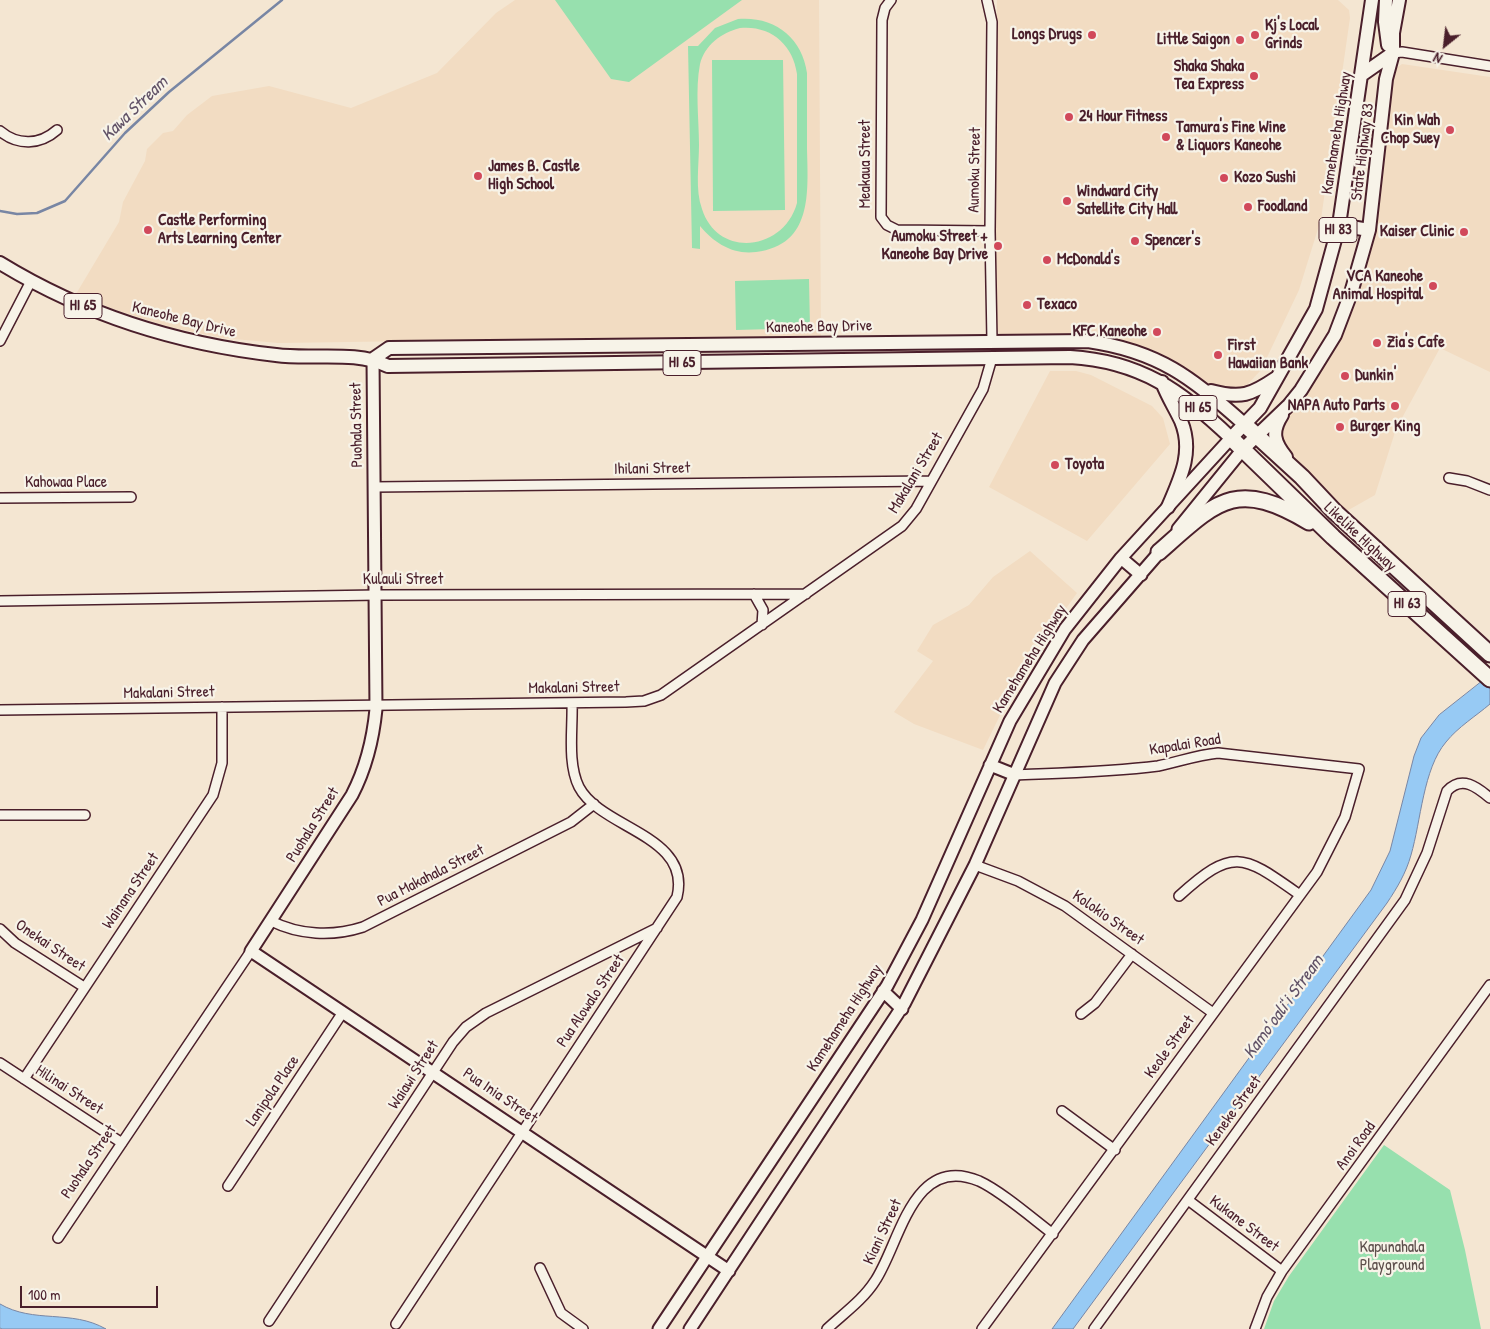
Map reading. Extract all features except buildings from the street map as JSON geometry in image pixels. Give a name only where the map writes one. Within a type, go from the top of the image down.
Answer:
[{"type":"highway","name":"Likelike Highway","points":[[1244,424],[1302,477],[1334,511],[1490,654]]},
{"type":"highway","name":"Likelike Highway","points":[[1231,438],[1330,534],[1488,677]]},
{"type":"highway","points":[[1160,552],[1206,512],[1220,504],[1238,498],[1261,499],[1277,504],[1330,534]]},
{"type":"main road","name":"Kamehameha Highway","points":[[659,1329],[883,991],[922,920],[1020,701],[1065,629],[1121,558],[1260,408],[1316,309],[1339,225],[1363,74],[1372,0]]},
{"type":"main road","points":[[1363,74],[1393,54],[1388,45],[1386,32],[1386,0]]},
{"type":"main road","name":"State Highway 83","points":[[1243,450],[1289,405],[1335,336],[1351,293],[1369,230],[1386,79],[1393,54],[1393,33],[1399,0]]},
{"type":"main road","points":[[1339,225],[1369,230]]},
{"type":"main road","name":"Kaneohe Bay Drive","points":[[0,263],[65,298],[116,320],[196,343],[278,356],[373,359],[394,366],[1070,357],[1099,360],[1127,367],[1162,382],[1195,404],[1231,438]]},
{"type":"main road","name":"Kaneohe Bay Drive","points":[[373,359],[389,348],[1072,340],[1120,347],[1165,363],[1208,390],[1244,424]]},
{"type":"main road","points":[[992,341],[992,358]]},
{"type":"main road","points":[[503,347],[504,365]]},
{"type":"main road","name":"Puohala Street","points":[[251,951],[345,807],[358,783],[372,742],[376,705],[373,359]]},
{"type":"main road","points":[[1208,390],[1228,396],[1243,396],[1254,392],[1280,375]]},
{"type":"main road","points":[[1162,382],[1182,424],[1186,443],[1182,472],[1168,508]]},
{"type":"main road","name":"HI 83","points":[[1289,405],[1276,426],[1276,439],[1279,448],[1302,477]]},
{"type":"main road","points":[[690,1329],[902,1008],[975,865],[1060,676],[1083,640],[1141,575],[1243,450]]},
{"type":"main road","points":[[1121,558],[1141,575]]},
{"type":"main road","points":[[990,765],[1015,775]]},
{"type":"main road","name":"Pua Inia Street","points":[[251,951],[522,1130],[729,1271]]},
{"type":"main road","points":[[883,991],[902,1008]]},
{"type":"street","name":"Meakaua Street","points":[[892,0],[886,8],[882,20],[881,217],[887,224],[897,230],[990,231]]},
{"type":"street","name":"Aumoku Street","points":[[987,0],[992,22],[990,231],[992,341]]},
{"type":"street","points":[[1393,54],[1402,52],[1490,66]]},
{"type":"street","points":[[0,131],[17,141],[30,142],[45,139],[57,130]]},
{"type":"street","points":[[0,341],[31,281]]},
{"type":"street","name":"Makalani Street","points":[[0,710],[635,702],[662,695],[902,526],[916,508],[983,389],[992,358]]},
{"type":"street","points":[[1449,478],[1467,481],[1490,490]]},
{"type":"street","name":"Ihilani Street","points":[[374,487],[931,481]]},
{"type":"street","name":"Kahowaa Place","points":[[0,498],[132,497]]},
{"type":"street","points":[[754,594],[763,610],[762,625]]},
{"type":"street","name":"Kulauli Street","points":[[0,601],[375,595],[806,594]]},
{"type":"street","name":"Pua Alowalo Street","points":[[396,1324],[466,1220],[522,1130],[674,904],[678,890],[678,876],[673,862],[659,847],[594,804],[580,788],[574,773],[572,703]]},
{"type":"street","name":"Wainana Street","points":[[24,1079],[213,795],[222,763],[222,707]]},
{"type":"street","name":"Kapalai Road","points":[[1015,775],[1158,766],[1195,756],[1218,754],[1359,769]]},
{"type":"street","name":"Keole Street","points":[[982,1329],[1115,1150],[1326,857],[1339,831],[1359,769]]},
{"type":"street","name":"Keneke Street","points":[[1094,1329],[1404,900],[1427,853],[1447,791],[1454,785],[1468,783],[1490,798]]},
{"type":"street","name":"Pua Makahala Street","points":[[271,921],[301,932],[337,932],[363,927],[571,822],[594,804]]},
{"type":"street","points":[[0,815],[85,815]]},
{"type":"street","points":[[1179,896],[1210,869],[1234,862],[1258,867],[1300,895]]},
{"type":"street","name":"Kolokio Street","points":[[975,865],[1018,881],[1052,898],[1213,1013]]},
{"type":"street","name":"Waiawi Street","points":[[269,1320],[459,1034],[479,1017],[658,928]]},
{"type":"street","name":"Onekai Street","points":[[0,929],[15,943],[84,987]]},
{"type":"street","name":"Puohala Street","points":[[58,1238],[251,951]]},
{"type":"street","points":[[1081,1014],[1095,1003],[1132,954]]},
{"type":"street","name":"Anoi Road","points":[[1255,1329],[1267,1297],[1282,1271],[1488,990]]},
{"type":"street","name":"Lanipola Place","points":[[228,1186],[343,1012]]},
{"type":"street","name":"Hilinai Street","points":[[0,1063],[122,1143]]},
{"type":"street","points":[[1062,1111],[1115,1150]]},
{"type":"street","name":"Kiani Street","points":[[827,1329],[874,1283],[911,1206],[921,1192],[934,1182],[957,1176],[978,1181],[1053,1234]]},
{"type":"street","name":"Kukane Street","points":[[1188,1200],[1282,1271]]},
{"type":"street","points":[[540,1268],[561,1313],[583,1329]]},
{"type":"shaded area","name":"James B. Castle High School","points":[[515,0],[819,0],[821,337],[678,342],[487,340],[278,343],[223,338],[169,327],[116,310],[76,294],[119,222],[123,202],[145,161],[147,149],[163,133],[173,131],[187,115],[212,96],[269,86],[351,108],[437,73],[496,13]]},
{"type":"shaded area","points":[[997,0],[1338,0],[1349,10],[1350,18],[1321,219],[1299,290],[1261,370],[1247,385],[1236,389],[1224,389],[1209,384],[1179,364],[1148,353],[1003,336],[997,331],[993,323]]},
{"type":"shaded area","points":[[1402,64],[1490,77],[1490,372],[1440,348],[1396,429],[1375,495],[1345,512],[1288,450],[1279,434],[1356,283],[1388,79],[1395,69]]},
{"type":"shaded area","points":[[1050,371],[1076,371],[1091,375],[1152,406],[1163,418],[1170,444],[1087,541],[989,487]]},
{"type":"shaded area","points":[[1030,551],[1077,593],[1037,649],[1007,701],[983,750],[914,724],[894,712],[933,661],[917,651],[933,625],[969,605],[993,577]]},
{"type":"green space","points":[[555,0],[742,0],[629,82],[611,79]]},
{"type":"green space","points":[[738,19],[763,21],[774,25],[784,31],[799,49],[807,73],[807,182],[803,214],[797,228],[788,239],[775,247],[756,252],[740,252],[725,247],[711,238],[700,226],[700,249],[692,248],[688,46],[698,46],[715,28]],"holes":[[[740,28],[751,28],[770,33],[785,45],[795,63],[797,74],[797,203],[790,219],[779,231],[765,239],[751,243],[736,242],[722,236],[710,225],[702,209],[698,186],[697,94],[700,64],[702,57],[710,46],[726,33]]]},
{"type":"green space","points":[[712,60],[783,60],[785,210],[713,211]]},
{"type":"green space","points":[[809,279],[810,328],[736,330],[735,281]]},
{"type":"green space","name":"Kapunahala Playground","points":[[1384,1145],[1450,1190],[1465,1250],[1481,1329],[1264,1329],[1274,1301],[1289,1276]]},
{"type":"water","points":[[1490,675],[1490,704],[1446,742],[1432,766],[1409,862],[1387,903],[1073,1329],[1052,1329],[1371,890],[1390,851],[1414,756],[1421,738],[1439,715]]},
{"type":"water","points":[[0,1304],[26,1314],[79,1319],[106,1329],[2,1329],[0,1328]]},
{"type":"waterway","name":"Kawa Stream","points":[[0,211],[17,214],[37,213],[65,201],[125,133],[169,92],[282,0]]},
{"type":"place","name":"Longs Drugs","points":[[1092,35]]},
{"type":"place","name":"Kj's Local Grinds","points":[[1255,35]]},
{"type":"place","name":"Little Saigon","points":[[1240,40]]},
{"type":"place","name":"Shaka Shaka Tea Express","points":[[1254,76]]},
{"type":"place","name":"24 Hour Fitness","points":[[1069,117]]},
{"type":"place","name":"Kin Wah Chop Suey","points":[[1450,130]]},
{"type":"place","name":"Tamura's Fine Wine & Liquors Kaneohe","points":[[1166,137]]},
{"type":"place","name":"James B. Castle High School","points":[[478,176]]},
{"type":"place","name":"Kozo Sushi","points":[[1224,178]]},
{"type":"place","name":"Windward City Satellite City Hall","points":[[1067,201]]},
{"type":"place","name":"Foodland","points":[[1248,207]]},
{"type":"place","name":"Castle Performing Arts Learning Center","points":[[148,230]]},
{"type":"place","name":"Kaiser Clinic","points":[[1464,232]]},
{"type":"place","name":"Spencer's","points":[[1135,241]]},
{"type":"place","name":"Aumoku Street + Kaneohe Bay Drive","points":[[998,246]]},
{"type":"place","name":"McDonald's","points":[[1047,260]]},
{"type":"place","name":"VCA Kaneohe Animal Hospital","points":[[1433,286]]},
{"type":"place","name":"Texaco","points":[[1027,305]]},
{"type":"place","name":"KFC Kaneohe","points":[[1157,332]]},
{"type":"place","name":"Zia's Cafe","points":[[1377,343]]},
{"type":"place","name":"First Hawaiian Bank","points":[[1218,355]]},
{"type":"place","name":"Dunkin'","points":[[1345,376]]},
{"type":"place","name":"NAPA Auto Parts","points":[[1395,406]]},
{"type":"place","name":"Burger King","points":[[1340,427]]},
{"type":"place","name":"Toyota","points":[[1055,465]]},
{"type":"water label","name":"Kamoʻoaliʻi Stream","points":[[1284,1007]]}]
